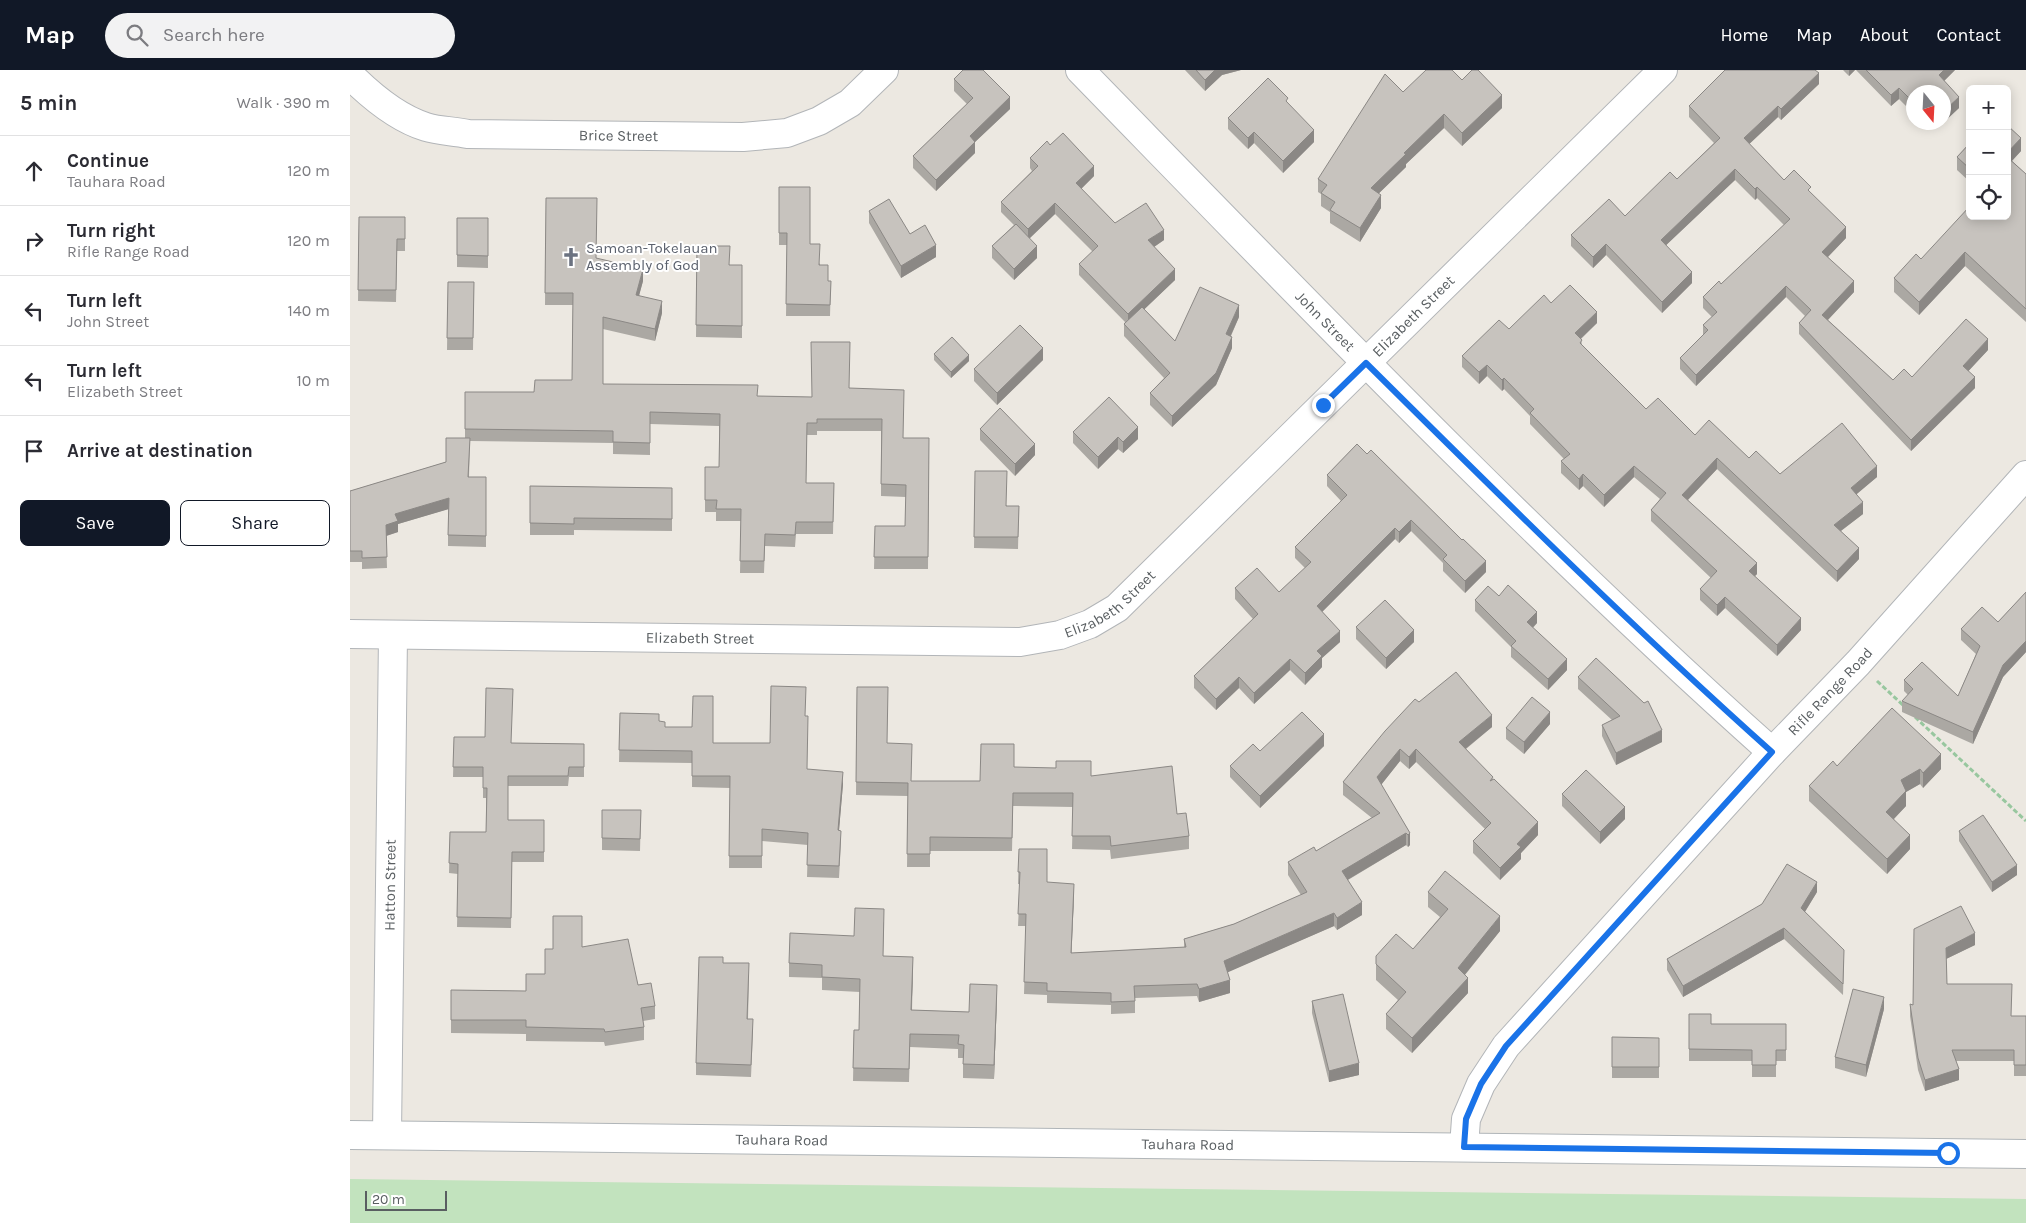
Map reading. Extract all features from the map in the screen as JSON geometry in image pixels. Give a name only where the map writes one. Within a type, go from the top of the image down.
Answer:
[{"type":"street","name":"Brice Street","points":[[350,75],[365,90],[395,112],[425,127],[468,134],[743,137],[787,133],[819,121],[850,103],[884,70]]},
{"type":"street","name":"John Street","points":[[1080,70],[1472,469],[1656,645],[1772,752]]},
{"type":"street","name":"Elizabeth Street","points":[[350,634],[1020,642],[1060,635],[1090,624],[1117,608],[1663,70]]},
{"type":"street","name":"Rifle Range Road","points":[[1464,1147],[1466,1119],[1481,1084],[1506,1046],[1772,752],[1858,663],[2026,475]]},
{"type":"street","name":"Hatton Street","points":[[386,1135],[393,635]]},
{"type":"street","name":"Tauhara Road","points":[[350,1135],[2026,1154]]},
{"type":"path","points":[[1858,663],[1907,709]]},
{"type":"path","points":[[1914,716],[2026,821]]},
{"type":"green space","points":[[350,1179],[2026,1199],[2026,1223],[350,1223]]},
{"type":"building","points":[[963,70],[983,70],[1010,97],[970,136],[975,142],[936,180],[913,156],[973,98],[954,79]]},
{"type":"building","points":[[1196,70],[1215,70],[1205,80]]},
{"type":"building","points":[[1426,70],[1452,70],[1462,80],[1472,70],[1478,70],[1502,95],[1462,133],[1444,114],[1371,188],[1381,195],[1360,228],[1330,210],[1335,202],[1321,193],[1327,185],[1318,179],[1385,74],[1403,92]]},
{"type":"building","points":[[1725,70],[1815,70],[1819,73],[1781,109],[1778,106],[1744,138],[1784,180],[1794,170],[1811,187],[1808,190],[1846,227],[1822,252],[1854,281],[1822,315],[1893,380],[1904,369],[1912,377],[1966,319],[1988,339],[1963,366],[1975,377],[1911,440],[1799,323],[1811,310],[1786,286],[1696,375],[1680,358],[1708,330],[1703,325],[1717,312],[1703,297],[1719,281],[1721,284],[1790,219],[1735,169],[1661,240],[1692,272],[1662,302],[1606,244],[1593,257],[1571,235],[1609,199],[1625,216],[1670,172],[1677,179],[1720,138],[1689,106]]},
{"type":"building","points":[[1866,70],[1944,70],[1939,75],[1948,85],[1906,85],[1906,95],[1899,88],[1891,95]]},
{"type":"building","points":[[1268,78],[1288,98],[1286,101],[1314,130],[1283,161],[1254,132],[1248,138],[1228,118]]},
{"type":"building","points":[[1951,88],[1959,97],[1951,104]]},
{"type":"building","points":[[2011,129],[2021,138],[2011,149]]},
{"type":"building","points":[[1063,133],[1094,166],[1076,183],[1115,223],[1146,203],[1164,230],[1148,240],[1175,269],[1128,314],[1079,264],[1098,246],[1055,203],[1028,229],[1001,202],[1038,166],[1030,158],[1047,141],[1050,145]]},
{"type":"building","points":[[1966,147],[1966,165],[1957,157]]},
{"type":"building","points":[[2011,161],[2026,174],[2026,309],[1965,252],[1919,302],[1894,278],[1916,254],[1921,259],[1966,210],[1966,220],[2011,220]]},
{"type":"building","points":[[779,187],[810,187],[810,244],[820,244],[819,265],[828,265],[828,281],[831,281],[830,305],[786,304],[787,233],[779,233]]},
{"type":"building","points":[[546,198],[597,198],[596,258],[643,269],[636,295],[662,301],[655,329],[603,317],[603,384],[758,385],[757,396],[812,397],[811,342],[850,342],[849,388],[904,390],[903,438],[929,438],[928,557],[874,557],[875,526],[905,526],[906,485],[881,484],[882,419],[817,419],[817,423],[807,423],[806,483],[834,483],[833,522],[796,522],[795,535],[765,534],[764,561],[740,561],[741,509],[716,509],[717,500],[705,500],[705,467],[719,467],[720,414],[650,412],[650,443],[613,442],[613,431],[465,429],[465,392],[534,392],[535,380],[572,380],[573,293],[545,293]]},
{"type":"building","points":[[889,199],[910,234],[925,225],[936,245],[901,266],[869,211]]},
{"type":"building","points":[[359,217],[405,217],[405,239],[397,239],[396,290],[358,290]]},
{"type":"building","points":[[457,218],[488,218],[488,256],[457,255]]},
{"type":"building","points":[[1016,224],[1037,246],[1014,269],[992,246]]},
{"type":"building","points":[[697,246],[730,246],[729,265],[742,265],[742,326],[696,325]]},
{"type":"building","points":[[448,282],[474,282],[473,338],[447,338]]},
{"type":"building","points":[[1570,285],[1597,312],[1575,333],[1582,340],[1580,343],[1646,409],[1658,398],[1695,435],[1709,420],[1749,458],[1756,451],[1780,474],[1842,423],[1877,466],[1851,488],[1863,502],[1834,525],[1859,548],[1837,571],[1717,458],[1682,495],[1757,563],[1749,571],[1801,618],[1777,645],[1725,597],[1717,605],[1700,589],[1717,571],[1651,510],[1666,493],[1634,466],[1604,495],[1583,474],[1579,479],[1561,461],[1570,454],[1530,413],[1534,409],[1504,378],[1502,380],[1487,365],[1479,372],[1462,356],[1499,320],[1509,329],[1544,295],[1551,303]]},
{"type":"building","points":[[1200,287],[1239,305],[1226,334],[1232,337],[1216,373],[1172,416],[1150,393],[1170,373],[1124,324],[1142,307],[1175,341]]},
{"type":"building","points":[[1020,325],[1043,348],[997,393],[974,369]]},
{"type":"building","points":[[952,337],[969,355],[951,372],[934,354]]},
{"type":"building","points":[[1109,397],[1138,427],[1123,442],[1118,437],[1098,457],[1073,432]]},
{"type":"building","points":[[1000,408],[1035,444],[1015,464],[980,429]]},
{"type":"building","points":[[446,438],[470,438],[468,477],[486,477],[486,536],[448,535],[449,498],[395,514],[398,521],[386,525],[387,557],[362,558],[362,551],[350,551],[350,491],[446,462]]},
{"type":"building","points":[[1357,444],[1367,454],[1371,450],[1462,540],[1486,561],[1465,581],[1443,559],[1447,555],[1411,520],[1399,532],[1395,528],[1317,606],[1340,631],[1317,651],[1322,656],[1305,673],[1290,659],[1254,693],[1239,677],[1216,699],[1194,676],[1258,614],[1235,588],[1257,568],[1279,592],[1311,562],[1295,547],[1347,495],[1327,475]]},
{"type":"building","points":[[975,471],[1007,471],[1006,506],[1019,506],[1018,537],[974,537]]},
{"type":"building","points":[[530,486],[672,488],[672,519],[574,518],[574,524],[530,523]]},
{"type":"building","points":[[1508,585],[1537,612],[1527,622],[1567,659],[1548,679],[1511,646],[1516,641],[1475,600],[1488,586],[1499,596]]},
{"type":"building","points":[[2026,592],[2026,641],[2003,665],[1973,732],[1902,701],[1913,689],[1904,680],[1922,662],[1958,696],[1980,646],[1961,629],[1982,607],[1998,622]]},
{"type":"building","points":[[1385,600],[1414,630],[1386,658],[1356,627]]},
{"type":"building","points":[[1596,658],[1644,703],[1648,701],[1662,730],[1616,753],[1602,725],[1620,716],[1578,677]]},
{"type":"building","points":[[1456,672],[1492,715],[1459,742],[1493,777],[1490,781],[1494,779],[1538,822],[1517,844],[1521,847],[1500,868],[1473,841],[1491,823],[1416,749],[1409,757],[1400,749],[1377,777],[1410,833],[1408,835],[1406,833],[1342,871],[1362,902],[1337,918],[1334,913],[1224,961],[1230,980],[1199,989],[1197,984],[1134,986],[1135,1001],[1111,1002],[1111,993],[1047,991],[1047,983],[1024,982],[1026,914],[1018,914],[1019,849],[1047,849],[1047,882],[1074,884],[1071,953],[1186,947],[1184,939],[1234,924],[1307,892],[1288,862],[1314,847],[1316,851],[1380,813],[1343,782],[1385,731],[1415,699],[1419,702]]},
{"type":"building","points":[[771,686],[806,687],[805,716],[808,716],[807,769],[843,772],[838,830],[841,831],[839,866],[807,865],[808,833],[762,829],[762,856],[729,856],[730,776],[692,776],[692,751],[619,750],[620,713],[659,714],[659,721],[665,722],[665,727],[692,727],[693,696],[713,696],[713,743],[770,743]]},
{"type":"building","points":[[857,687],[888,687],[887,743],[912,744],[911,781],[980,781],[981,744],[1014,744],[1014,767],[1056,768],[1056,761],[1091,761],[1091,776],[1172,766],[1177,814],[1186,813],[1189,836],[1111,846],[1110,836],[1072,836],[1073,793],[1013,793],[1012,838],[930,837],[930,854],[907,854],[908,783],[856,782]]},
{"type":"building","points":[[486,688],[513,689],[511,743],[584,744],[584,767],[569,767],[568,776],[508,776],[508,820],[544,820],[544,852],[512,852],[511,918],[457,917],[458,864],[449,863],[450,832],[486,832],[487,788],[483,788],[483,767],[453,767],[454,737],[485,737]]},
{"type":"building","points":[[1532,697],[1550,712],[1524,742],[1506,728]]},
{"type":"building","points":[[1892,708],[1941,754],[1923,773],[1920,769],[1901,780],[1906,791],[1886,812],[1910,835],[1887,859],[1809,786],[1833,761],[1837,766]]},
{"type":"building","points":[[1302,712],[1324,734],[1260,796],[1230,766],[1253,744],[1260,751]]},
{"type":"building","points":[[1586,770],[1625,807],[1600,832],[1562,794]]},
{"type":"building","points":[[602,810],[641,810],[640,839],[602,838]]},
{"type":"building","points":[[1983,815],[2017,865],[1992,882],[1959,831]]},
{"type":"building","points":[[1787,864],[1817,882],[1801,908],[1844,950],[1843,984],[1784,928],[1683,986],[1667,959],[1762,904]]},
{"type":"building","points":[[1445,871],[1500,916],[1458,968],[1468,978],[1412,1038],[1386,1014],[1406,992],[1376,964],[1376,956],[1396,934],[1413,949],[1448,909],[1428,892]]},
{"type":"building","points":[[1961,906],[1975,933],[1946,948],[1947,984],[2012,984],[2011,1016],[2026,1016],[2026,1065],[2014,1065],[2014,1050],[1952,1050],[1959,1069],[1925,1080],[1918,1058],[1910,1004],[1913,1005],[1914,929]]},
{"type":"building","points":[[855,908],[884,909],[883,956],[913,957],[911,1010],[969,1012],[970,984],[997,985],[994,1065],[963,1064],[964,1045],[958,1044],[959,1035],[910,1034],[909,1069],[853,1068],[854,1030],[859,1030],[860,979],[822,977],[822,965],[789,963],[790,933],[854,936]]},
{"type":"building","points":[[553,916],[582,916],[582,947],[628,939],[638,985],[651,983],[655,1006],[641,1008],[644,1027],[605,1032],[604,1029],[526,1027],[526,1020],[451,1020],[451,990],[526,991],[526,974],[545,974],[545,949],[553,949]]},
{"type":"building","points":[[699,957],[723,957],[723,963],[749,963],[747,1019],[753,1019],[751,1065],[696,1063]]},
{"type":"building","points":[[1853,989],[1884,997],[1866,1065],[1835,1057]]},
{"type":"building","points":[[1343,994],[1359,1063],[1329,1071],[1312,1001]]},
{"type":"building","points":[[1689,1014],[1711,1014],[1711,1024],[1786,1024],[1786,1050],[1776,1050],[1776,1065],[1752,1065],[1752,1050],[1689,1049]]},
{"type":"building","points":[[1612,1037],[1659,1038],[1659,1067],[1612,1067]]},
{"type":"place","name":"Samoan-Tokelauan Assembly of God","points":[[571,257]]},
{"type":"route","points":[[1323,405],[1366,363],[1478,475],[1656,645],[1772,752],[1506,1046],[1481,1084],[1466,1119],[1464,1147],[1948,1153]]}]
